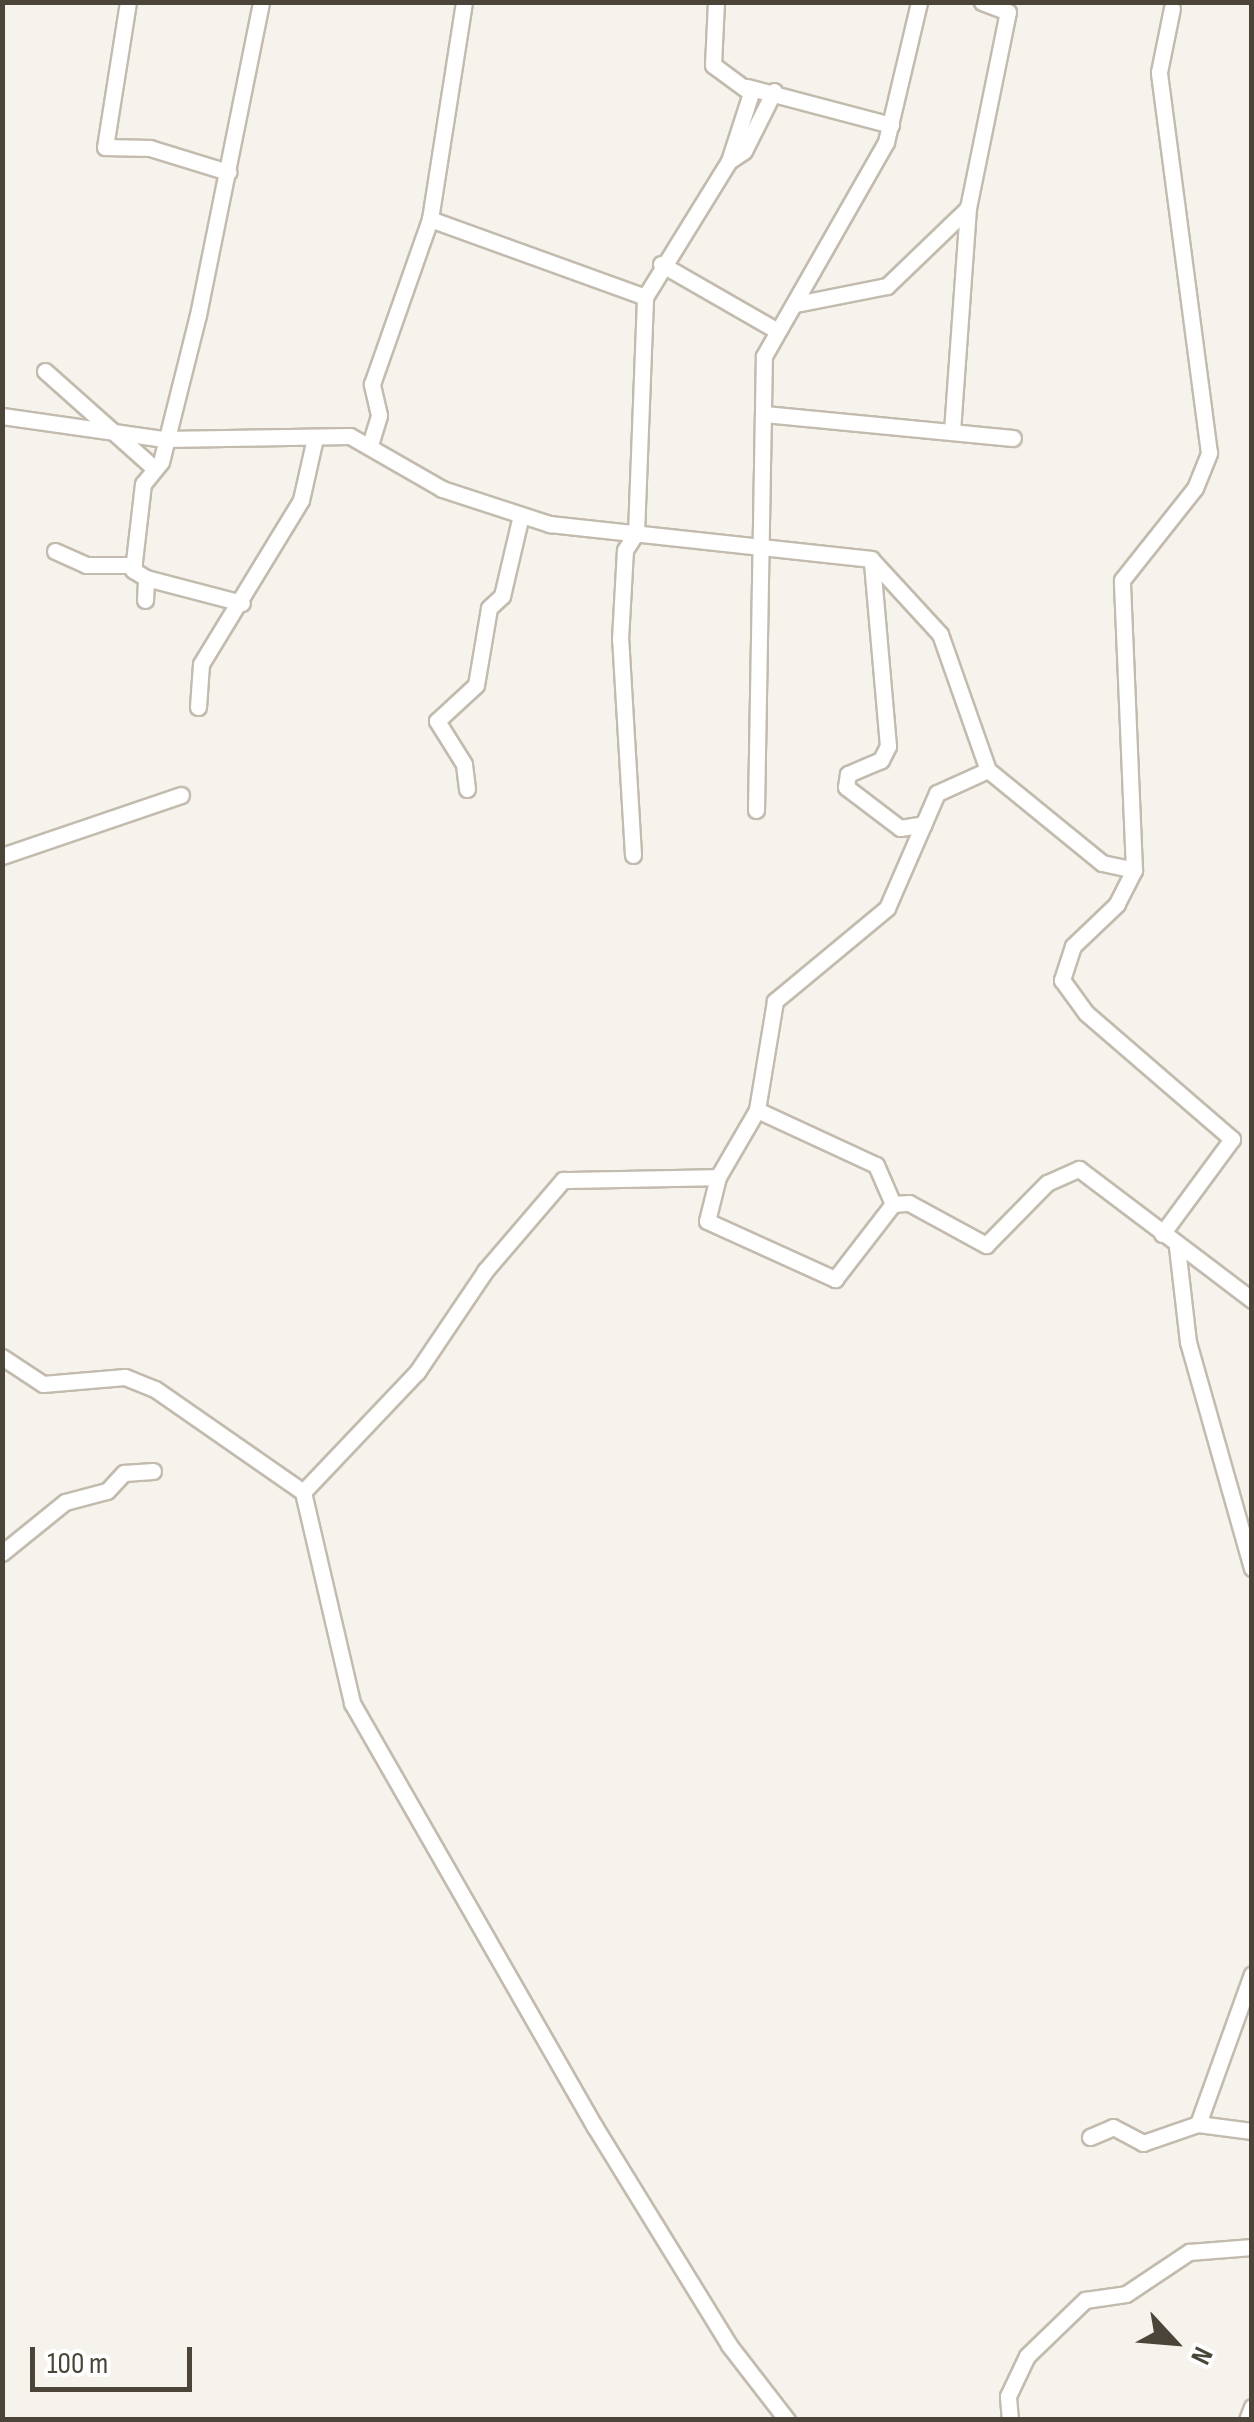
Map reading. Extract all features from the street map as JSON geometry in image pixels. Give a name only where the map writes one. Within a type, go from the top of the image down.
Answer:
[{"type":"street","points":[[128,2],[104,147],[150,148],[228,172]]},
{"type":"street","points":[[134,565],[142,484],[154,468],[164,439],[228,172],[261,2]]},
{"type":"street","points":[[370,445],[379,415],[372,384],[430,219],[464,2]]},
{"type":"street","points":[[716,2],[713,65],[747,87],[892,125]]},
{"type":"street","points":[[756,810],[764,356],[776,330],[868,182],[892,125],[919,2]]},
{"type":"street","points":[[952,431],[968,208],[1008,12],[982,2]]},
{"type":"street","points":[[1162,1234],[1232,1139],[1086,1012],[1062,980],[1073,946],[1117,904],[1134,870],[1122,580],[1195,488],[1209,453],[1159,72],[1172,8]]},
{"type":"street","points":[[632,855],[620,640],[625,550],[636,533],[644,297],[661,264],[729,161],[747,87]]},
{"type":"street","points":[[729,161],[744,151],[774,91]]},
{"type":"street","points":[[789,310],[806,295],[866,296],[887,286],[968,208]]},
{"type":"street","points":[[430,219],[644,297]]},
{"type":"street","points":[[661,264],[776,330]]},
{"type":"street","points":[[45,371],[103,429],[154,468]]},
{"type":"street","points":[[764,414],[1014,438]]},
{"type":"street","points":[[2,416],[164,439],[314,438],[370,445],[442,489],[521,514],[636,533],[759,541],[871,560],[940,634],[988,770],[1102,863],[1134,870]]},
{"type":"street","points":[[198,707],[201,664],[242,603],[301,500],[314,438]]},
{"type":"street","points":[[467,790],[464,764],[437,721],[476,685],[489,608],[502,596],[521,514]]},
{"type":"street","points":[[55,552],[86,565],[134,565],[146,578],[242,603]]},
{"type":"street","points":[[871,560],[882,599],[888,746],[881,760],[848,774],[846,787],[900,828],[924,824]]},
{"type":"street","points":[[144,600],[146,578]]},
{"type":"street","points":[[893,1204],[842,1276],[821,1279],[715,1231],[707,1221],[718,1177],[757,1110],[775,1001],[887,908],[924,824],[949,783],[988,770]]},
{"type":"street","points":[[2,856],[181,795]]},
{"type":"street","points":[[757,1110],[876,1165],[893,1204]]},
{"type":"street","points":[[893,1204],[909,1203],[986,1245],[1047,1183],[1079,1169],[1252,1300]]},
{"type":"street","points":[[303,1492],[417,1372],[485,1271],[563,1180],[718,1177]]},
{"type":"street","points":[[1178,1247],[1188,1342],[1252,1568]]},
{"type":"street","points":[[2,1357],[43,1384],[125,1376],[155,1389],[303,1492],[352,1703],[595,2127],[729,2345],[787,2420]]},
{"type":"street","points":[[2,1552],[66,1502],[108,1492],[124,1474],[153,1471]]},
{"type":"street","points":[[1198,2124],[1252,1974]]},
{"type":"street","points":[[1090,2137],[1112,2127],[1143,2143],[1198,2124],[1252,2131]]},
{"type":"street","points":[[1010,2420],[1008,2396],[1027,2356],[1085,2300],[1126,2294],[1189,2252],[1252,2247]]},
{"type":"street","points":[[1247,2420],[1252,2406]]}]
